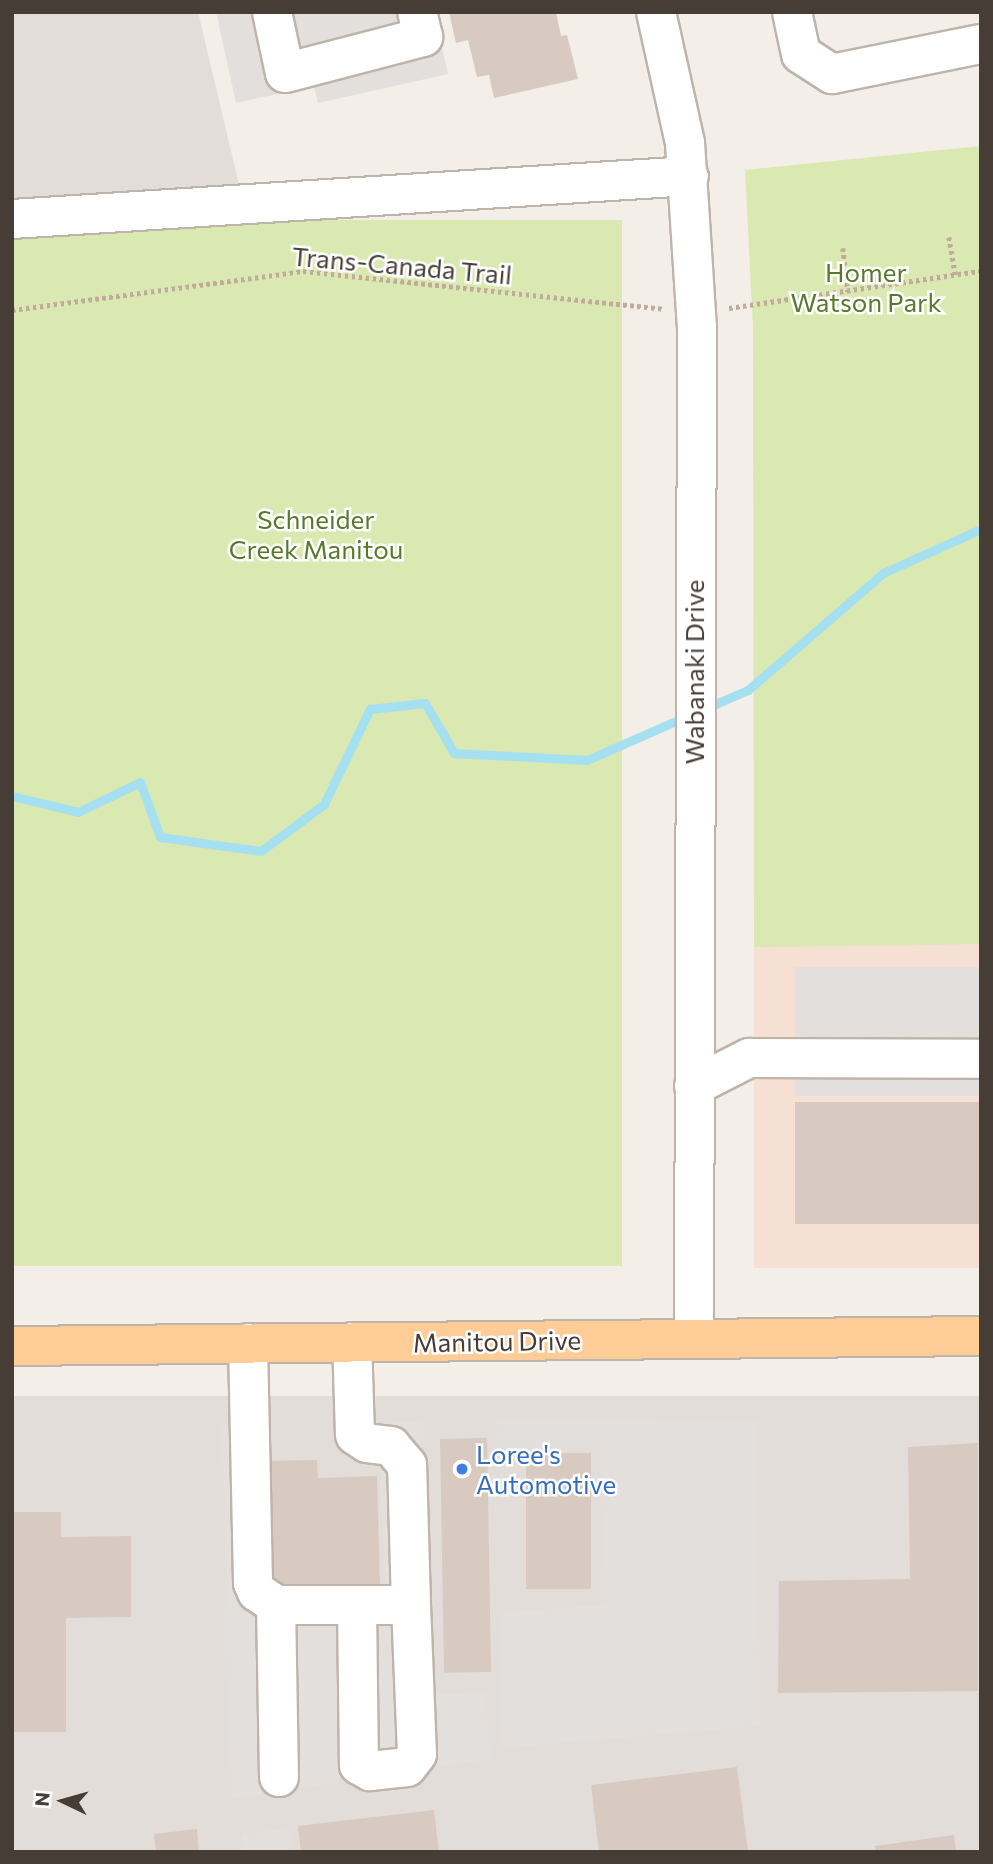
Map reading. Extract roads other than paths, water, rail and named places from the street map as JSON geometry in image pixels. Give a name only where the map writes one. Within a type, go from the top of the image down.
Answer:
[{"type":"main road","name":"Manitou Drive","points":[[12,1346],[694,1336],[981,1336]]},
{"type":"street","points":[[272,12],[285,73],[423,37],[417,12]]},
{"type":"street","name":"Wabanaki Drive","points":[[656,12],[689,176],[697,327],[692,622],[694,1336]]},
{"type":"street","points":[[792,12],[802,54],[832,74],[981,44]]},
{"type":"street","points":[[12,219],[689,176]]},
{"type":"street","points":[[694,1086],[749,1058],[981,1059]]},
{"type":"street","points":[[352,1342],[355,1435],[368,1443],[391,1446],[407,1465],[417,1754],[407,1767],[370,1771],[359,1765],[357,1605]]},
{"type":"street","points":[[248,1343],[253,1583],[265,1602],[276,1605],[411,1605]]},
{"type":"street","points":[[276,1605],[279,1777]]},
{"type":"waterway","points":[[704,709],[748,690],[883,573],[981,529]]},
{"type":"waterway","points":[[12,796],[78,812],[140,782],[160,837],[261,851],[324,804],[370,709],[425,703],[454,753],[587,760],[685,717]]},
{"type":"place","name":"Loree's Automotive","points":[[462,1469]]},
{"type":"park label","name":"Homer Watson Park","points":[[866,287]]},
{"type":"park label","name":"Schneider Creek Manitou","points":[[316,534]]}]
